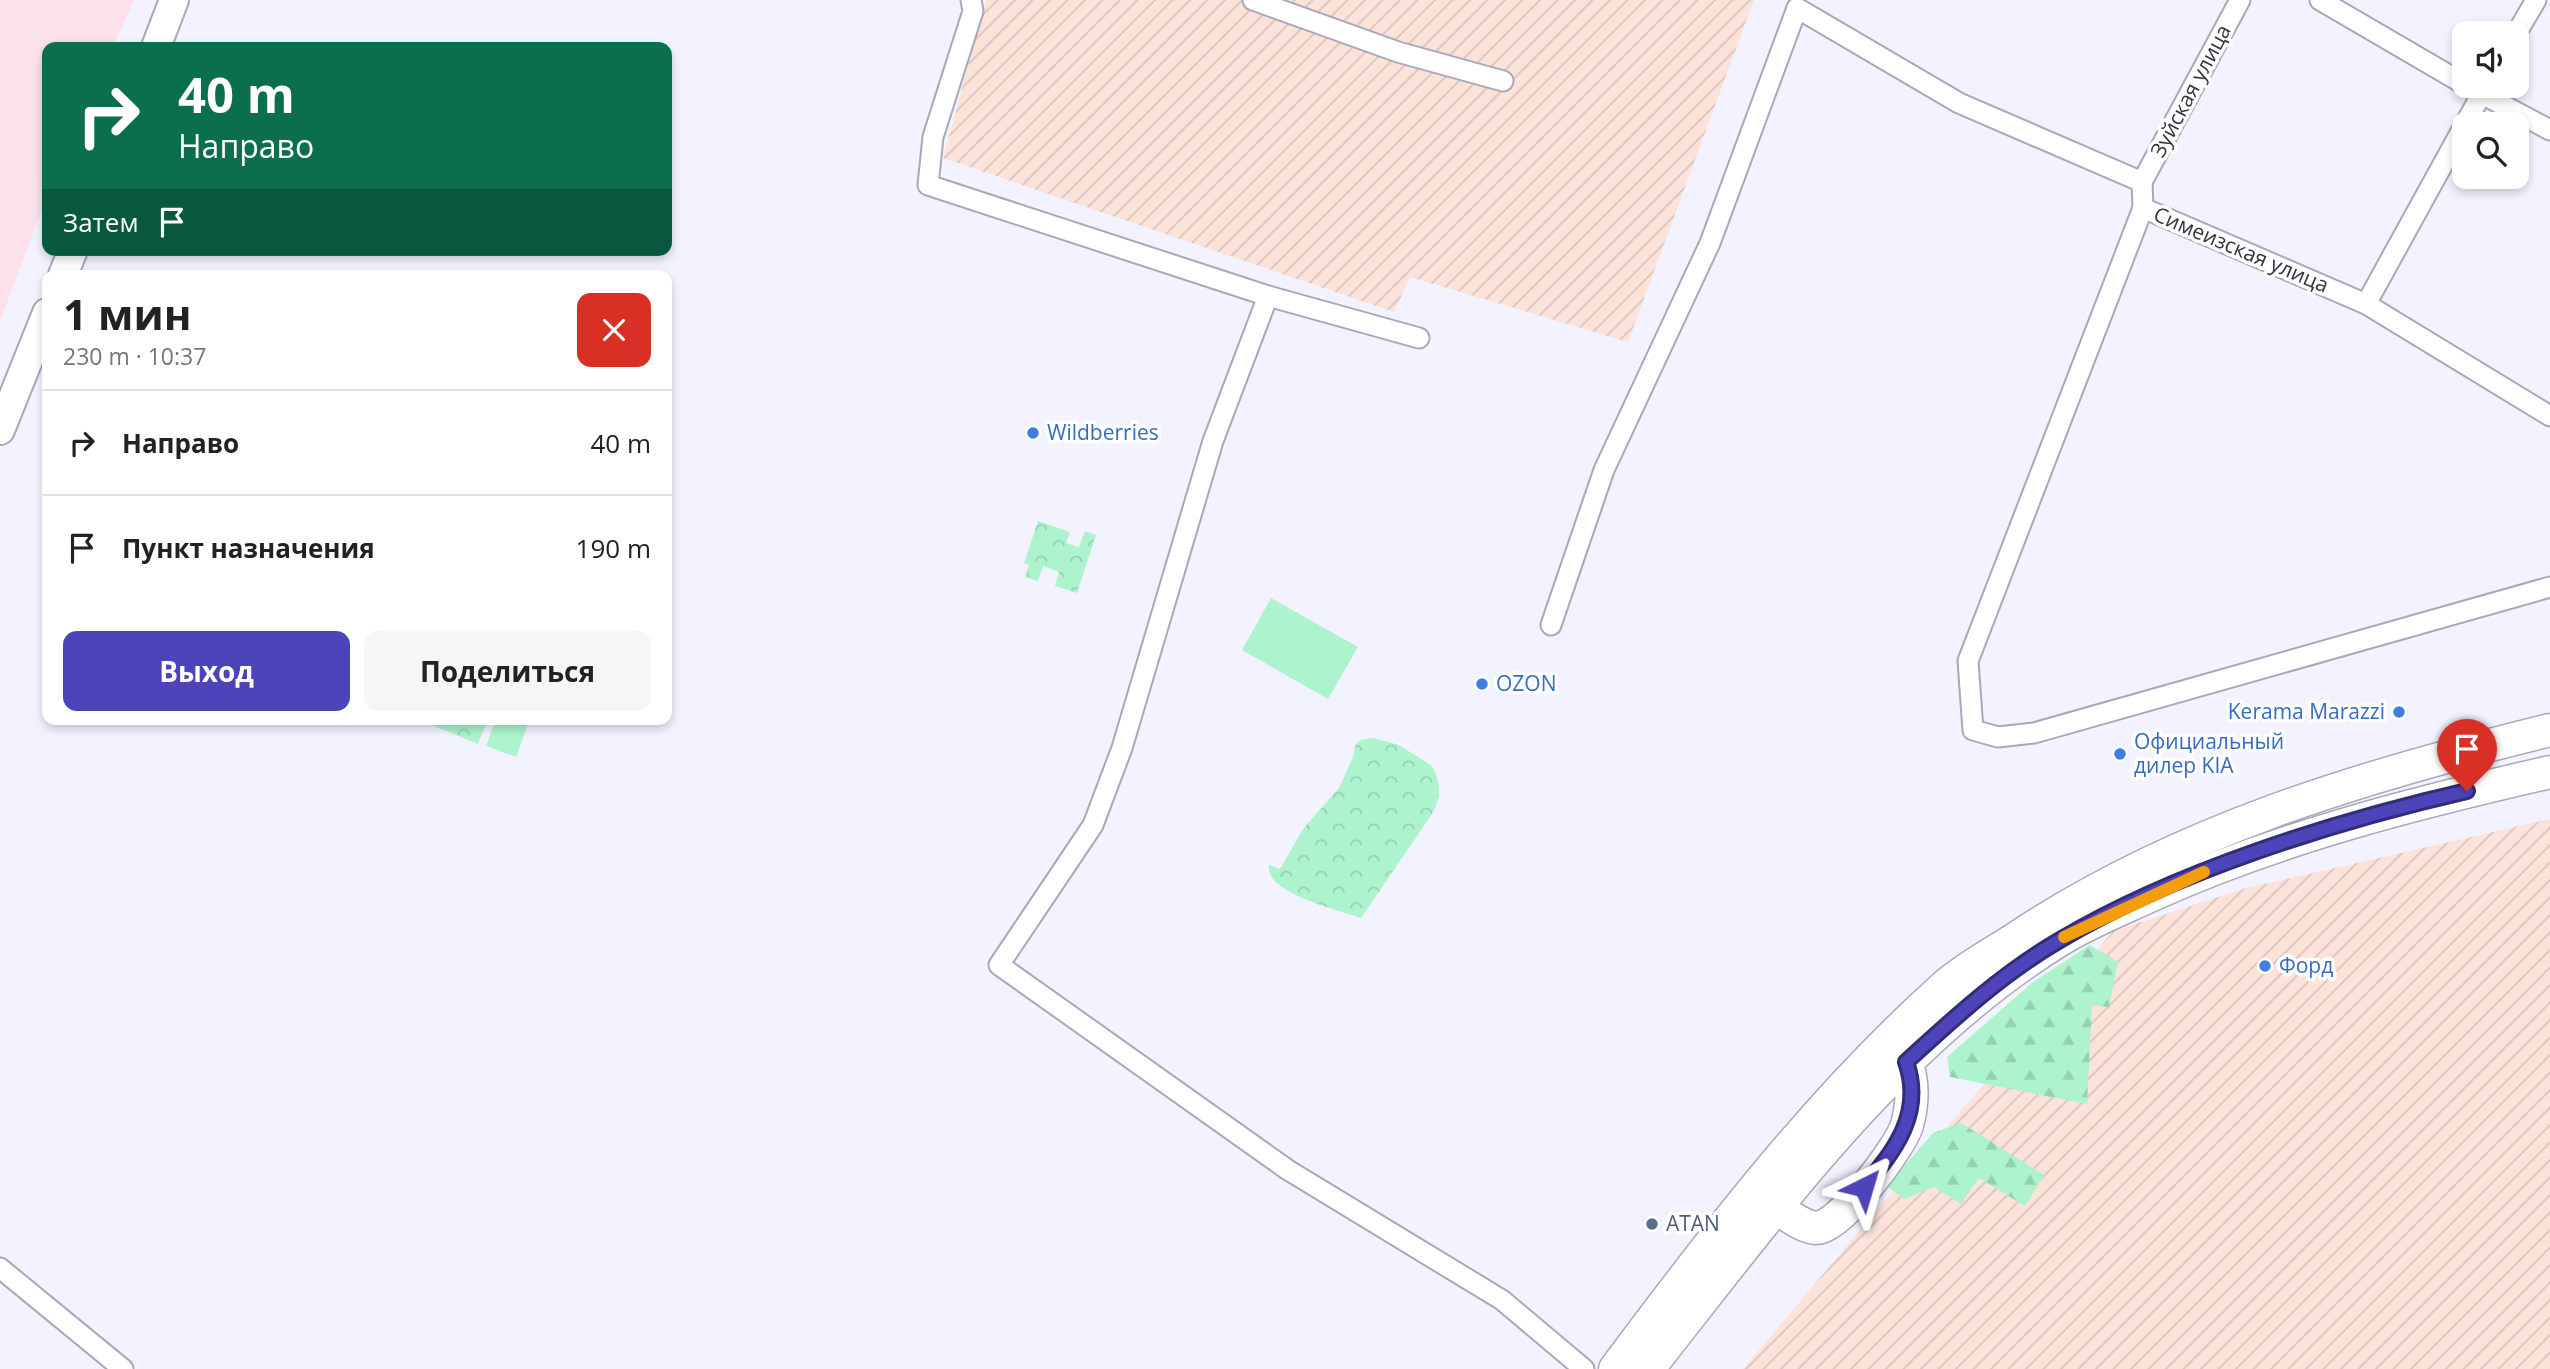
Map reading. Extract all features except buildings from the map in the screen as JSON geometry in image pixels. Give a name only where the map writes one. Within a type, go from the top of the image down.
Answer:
[{"type":"main road","points":[[158,42],[174,0]]},
{"type":"main road","points":[[0,430],[42,325]]},
{"type":"main road","points":[[1648,1369],[1857,1072],[1946,985],[2071,901],[2252,817],[2441,757],[2550,730]]},
{"type":"main road","points":[[1615,1369],[1766,1198],[1906,1062],[1972,1003],[2059,940],[2111,913],[2215,867],[2406,805],[2550,772]]},
{"type":"main road","points":[[1766,1198],[1805,1225],[1817,1228],[1838,1219],[1896,1148],[1906,1128],[1913,1080],[1906,1062]]},
{"type":"street","points":[[971,0],[973,11],[933,137],[928,185],[1268,296],[1419,338]]},
{"type":"street","points":[[1253,0],[1398,52],[1503,81]]},
{"type":"street","name":"Зуйская улица","points":[[2142,182],[2240,0]]},
{"type":"street","points":[[2320,0],[2452,74]]},
{"type":"street","points":[[2524,21],[2536,0]]},
{"type":"street","name":"Симеизская улица","points":[[1551,625],[1604,470],[1710,243],[1797,8],[1959,103],[2142,182],[2143,208],[2367,304],[2550,416]]},
{"type":"street","points":[[2494,98],[2550,130]]},
{"type":"street","points":[[2367,304],[2452,149]]},
{"type":"street","points":[[2143,208],[1968,661],[1973,730],[1998,737],[2034,733],[2550,587]]},
{"type":"street","points":[[1268,296],[1213,441],[1122,748],[1093,825],[999,965],[1288,1170],[1502,1300],[1584,1369]]},
{"type":"street","points":[[0,1268],[122,1369]]},
{"type":"shaded area","points":[[0,0],[134,0],[115,42],[42,42],[42,209],[0,321]]},
{"type":"shaded area","points":[[986,0],[1754,0],[1628,342],[1410,277],[1394,312],[943,158]]},
{"type":"shaded area","points":[[2550,819],[2550,1369],[1743,1369],[2113,931],[2243,889]]},
{"type":"green space","points":[[1038,521],[1070,532],[1066,543],[1079,547],[1085,531],[1096,535],[1077,593],[1055,586],[1059,572],[1043,566],[1038,581],[1025,577],[1029,565],[1024,563]]},
{"type":"green space","points":[[1271,598],[1358,647],[1328,699],[1242,650]]},
{"type":"green space","points":[[432,725],[486,725],[478,744]]},
{"type":"green space","points":[[494,725],[528,725],[516,757],[486,746]]},
{"type":"green space","points":[[1373,738],[1399,745],[1432,766],[1439,784],[1439,796],[1432,814],[1361,918],[1290,892],[1271,875],[1269,865],[1280,869],[1303,829],[1339,788],[1355,746],[1360,740]]},
{"type":"green space","points":[[2090,945],[2118,962],[2109,1007],[2092,1005],[2087,1104],[1950,1077],[1947,1057],[2033,982]]},
{"type":"green space","points":[[1961,1123],[2044,1175],[2025,1206],[1979,1178],[1961,1204],[1934,1187],[1904,1199],[1887,1186],[1933,1133]]},
{"type":"slow traffic","points":[[2064,937],[2204,872]]},
{"type":"place","name":"Wildberries","points":[[1033,433]]},
{"type":"place","name":"OZON","points":[[1482,684]]},
{"type":"place","name":"Kerama Marazzi","points":[[2399,712]]},
{"type":"place","name":"Официальный дилер KIA","points":[[2120,754]]},
{"type":"place","name":"Форд","points":[[2265,966]]},
{"type":"place","name":"ATAN","points":[[1652,1224]]},
{"type":"route","points":[[1864,1187],[1896,1148],[1906,1128],[1913,1080],[1906,1062],[1972,1003],[2059,940],[2111,913],[2215,867],[2406,805],[2467,791]]}]
